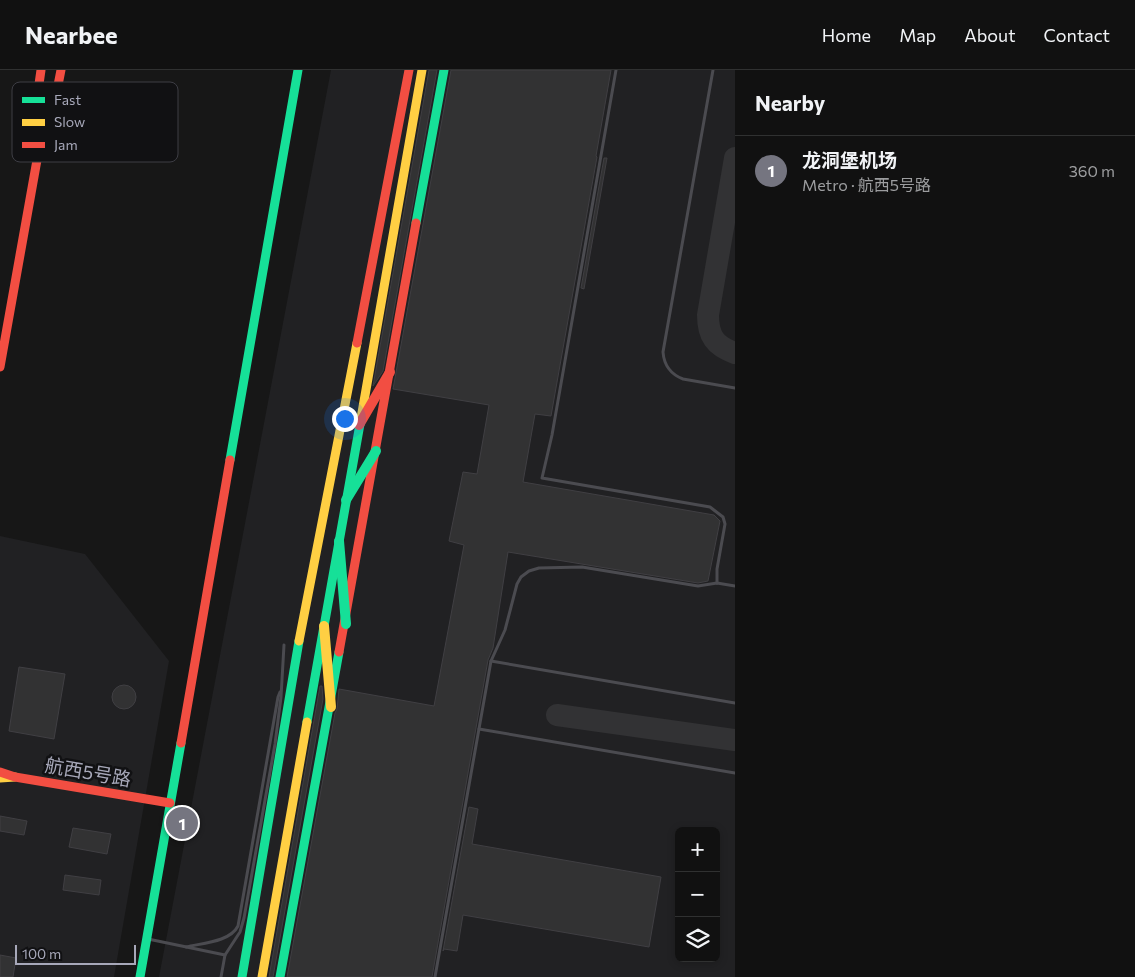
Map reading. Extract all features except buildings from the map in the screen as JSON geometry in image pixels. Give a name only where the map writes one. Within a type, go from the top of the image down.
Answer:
[{"type":"main road","points":[[140,977],[298,70]]},
{"type":"main road","points":[[242,977],[280,765],[296,658],[408,70]]},
{"type":"main road","points":[[262,977],[422,70]]},
{"type":"main road","points":[[282,977],[444,70]]},
{"type":"main road","points":[[282,977],[444,70]]},
{"type":"main road","points":[[0,366],[37,162]]},
{"type":"main road","points":[[360,425],[390,372]]},
{"type":"main road","points":[[346,500],[376,452]]},
{"type":"main road","points":[[339,541],[346,624]]},
{"type":"main road","points":[[324,626],[331,707]]},
{"type":"main road","name":"航西5号路","points":[[0,772],[15,777],[170,803]]},
{"type":"main road","points":[[0,778],[15,777]]},
{"type":"lane","points":[[616,70],[552,435],[542,478],[710,507],[718,511],[723,517],[725,524],[717,569],[717,582]]},
{"type":"lane","points":[[714,70],[663,352],[664,360],[674,375],[683,379],[735,388]]},
{"type":"lane","points":[[436,977],[491,661],[505,630],[517,584],[521,577],[529,571],[539,568],[582,567],[698,586],[717,582],[735,586]]},
{"type":"lane","points":[[221,977],[225,954],[240,932],[244,918],[275,744],[281,697],[284,645]]},
{"type":"lane","points":[[491,661],[735,703]]},
{"type":"lane","points":[[186,947],[227,937],[234,933],[238,926],[268,746],[280,692]]},
{"type":"lane","points":[[479,729],[735,772]]},
{"type":"lane","points":[[146,939],[225,954]]},
{"type":"shaded area","points":[[331,70],[735,70],[735,977],[159,977]]},
{"type":"shaded area","points":[[0,536],[85,554],[169,661],[114,977],[0,977]]},
{"type":"taxiway","points":[[735,158],[708,315],[709,329],[714,339],[722,347],[735,353]]},
{"type":"taxiway","points":[[557,715],[735,740]]},
{"type":"traffic: fast","points":[[230,460],[298,70]]},
{"type":"traffic: fast","points":[[416,223],[444,70]]},
{"type":"traffic: fast","points":[[307,722],[360,424]]},
{"type":"traffic: fast","points":[[346,500],[376,451]]},
{"type":"traffic: fast","points":[[339,541],[346,624]]},
{"type":"traffic: fast","points":[[242,977],[299,641]]},
{"type":"traffic: fast","points":[[280,977],[339,652]]},
{"type":"traffic: fast","points":[[140,977],[181,743]]},
{"type":"traffic: slow","points":[[360,424],[422,70]]},
{"type":"traffic: slow","points":[[299,641],[357,343]]},
{"type":"traffic: slow","points":[[324,626],[331,707]]},
{"type":"traffic: slow","points":[[262,977],[307,722]]},
{"type":"traffic: slow","points":[[0,778],[15,777]]},
{"type":"traffic: jam","points":[[39,82],[41,70]]},
{"type":"traffic: jam","points":[[59,82],[61,70]]},
{"type":"traffic: jam","points":[[357,343],[409,70]]},
{"type":"traffic: jam","points":[[0,367],[37,162]]},
{"type":"traffic: jam","points":[[339,652],[416,223]]},
{"type":"traffic: jam","points":[[359,425],[390,372]]},
{"type":"traffic: jam","points":[[181,743],[230,460]]},
{"type":"traffic: jam","points":[[0,772],[15,777],[170,803]]},
{"type":"place","name":"龙洞堡机场","points":[[182,823]]}]
